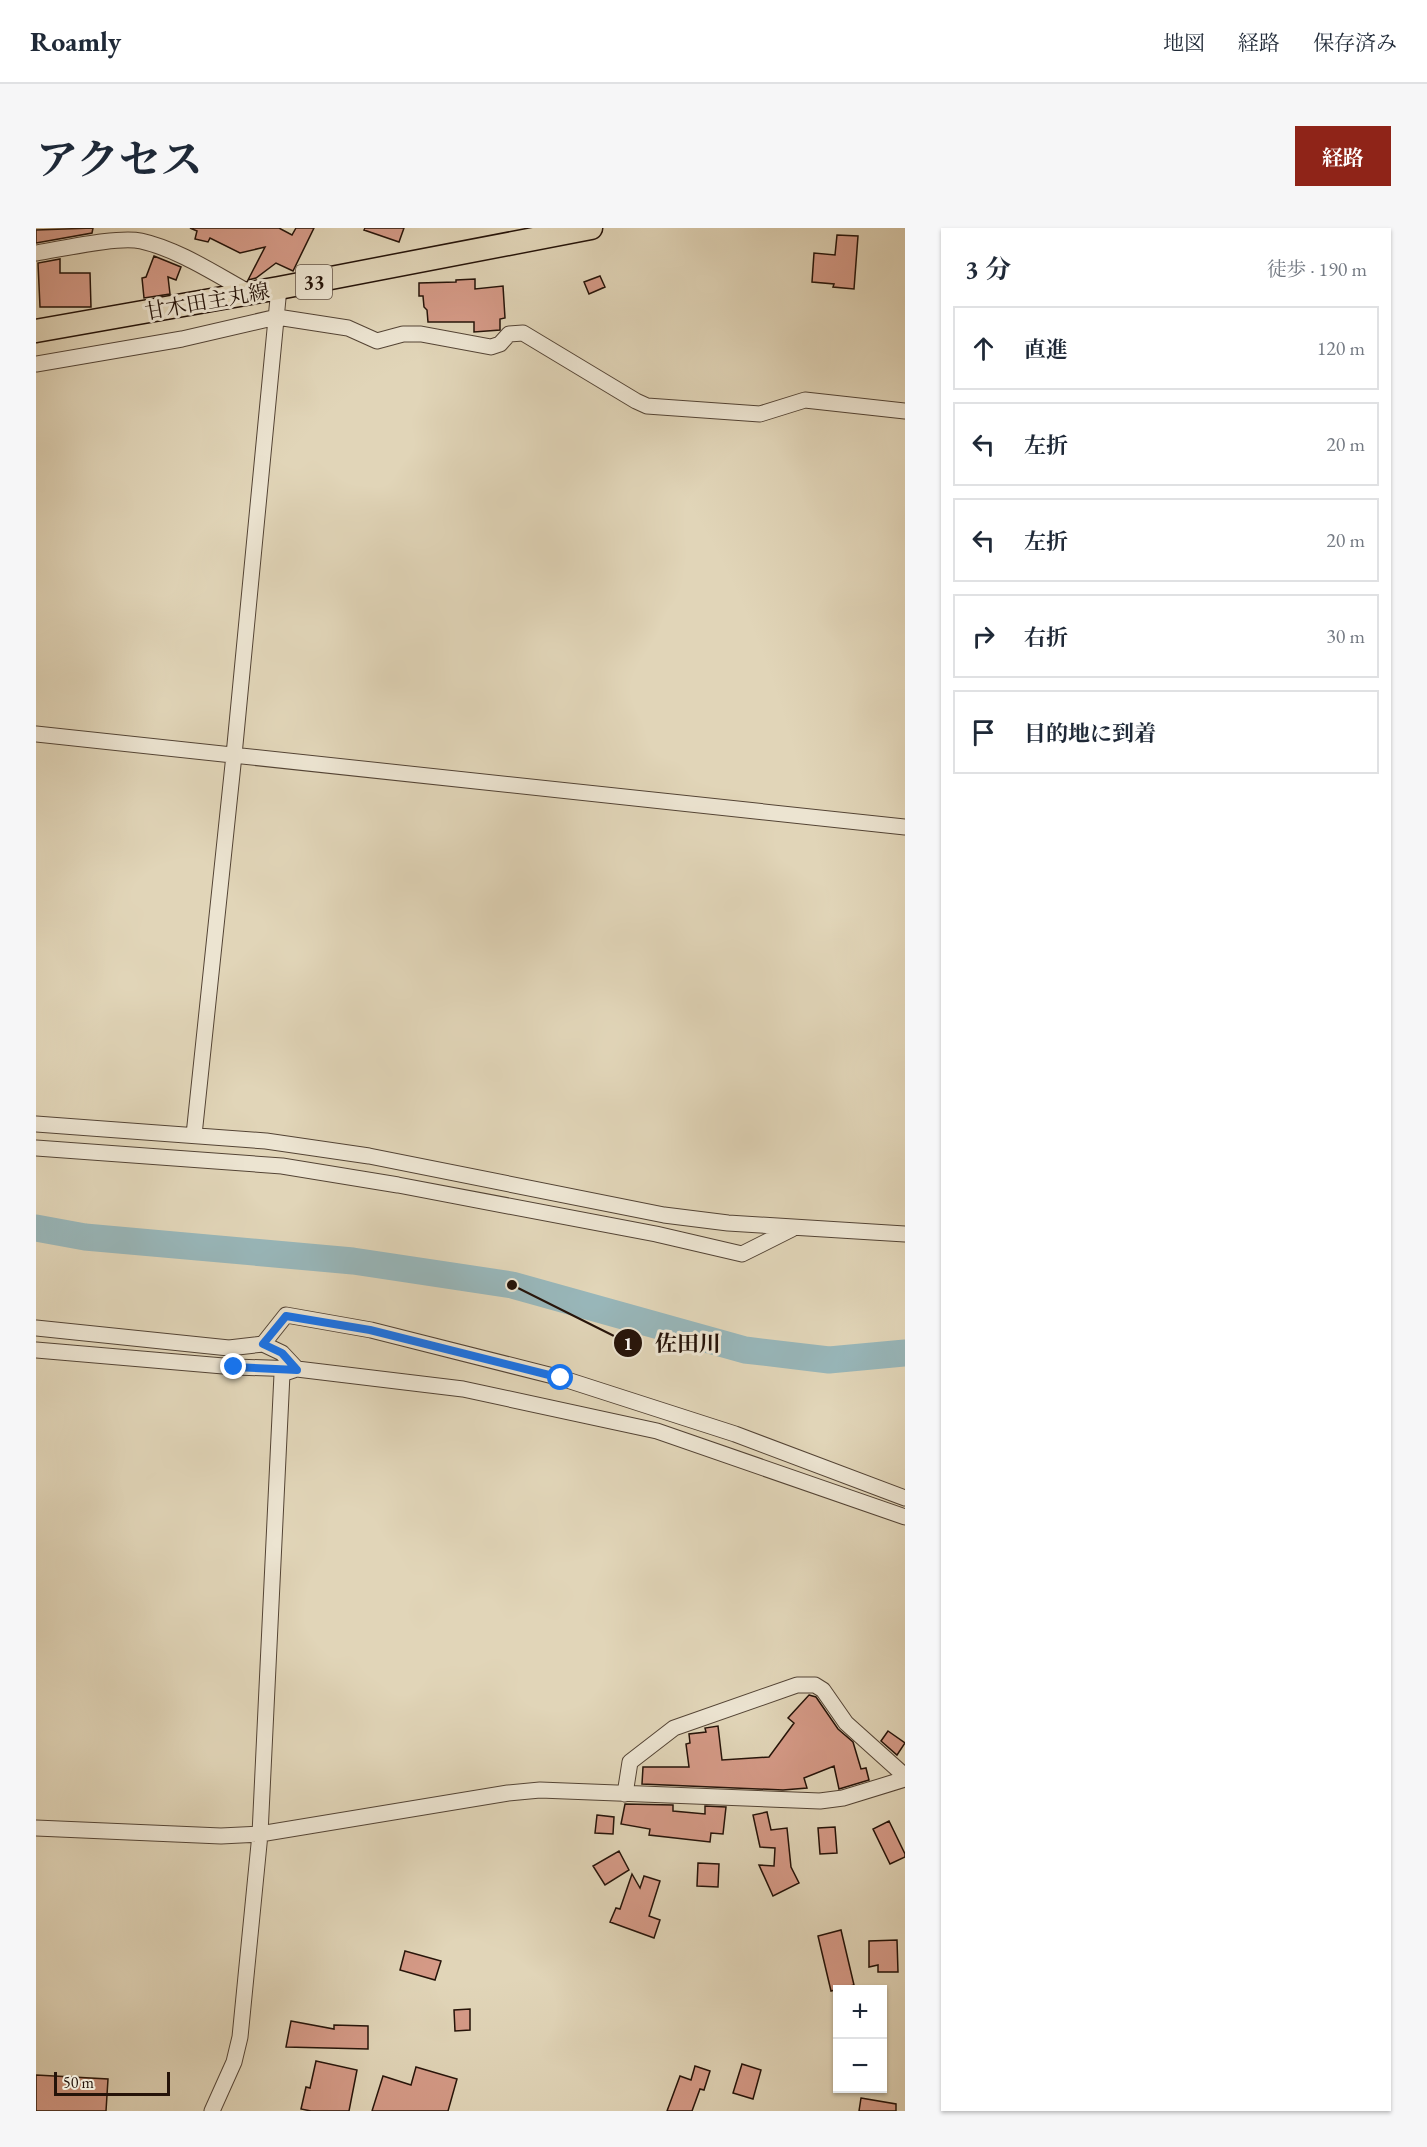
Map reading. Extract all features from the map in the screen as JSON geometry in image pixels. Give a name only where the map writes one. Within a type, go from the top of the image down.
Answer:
[{"type":"main road","name":"甘木田主丸線","points":[[36,331],[279,288],[591,228]]},
{"type":"street","points":[[114,241],[130,228]]},
{"type":"street","points":[[36,253],[114,241],[140,240],[163,248],[250,292]]},
{"type":"street","points":[[194,1135],[234,755],[279,288]]},
{"type":"street","points":[[36,364],[182,339],[277,317],[348,328],[377,341],[403,333],[421,334],[490,347],[500,344],[509,334],[523,333],[647,406],[760,414],[805,400],[905,411]]},
{"type":"street","points":[[36,734],[905,827]]},
{"type":"street","points":[[36,1124],[266,1141],[369,1156],[664,1215],[728,1223],[905,1234]]},
{"type":"street","points":[[36,1148],[282,1166],[398,1185],[621,1227],[742,1254],[795,1228]]},
{"type":"street","points":[[263,1344],[281,1319],[286,1316],[297,1316],[477,1355],[561,1378],[725,1431],[905,1498]]},
{"type":"street","points":[[36,1328],[229,1348],[263,1344],[282,1353],[297,1370]]},
{"type":"street","points":[[36,1350],[234,1367],[297,1370],[463,1389],[657,1431],[905,1516]]},
{"type":"street","points":[[212,2111],[234,2062],[240,2037],[260,1834],[282,1374],[297,1370]]},
{"type":"street","points":[[36,1828],[221,1836],[260,1834],[508,1793],[540,1790],[625,1794],[820,1802],[843,1798],[905,1777],[846,1723],[823,1690],[815,1685],[807,1684],[797,1685],[674,1728],[630,1762],[625,1794]]},
{"type":"building","points":[[93,228],[92,233],[36,243],[36,230]]},
{"type":"building","points":[[190,228],[279,228],[292,235],[296,228],[314,228],[293,271],[276,263],[256,278],[248,280],[265,247],[240,253],[210,238],[208,242],[195,239],[197,231]]},
{"type":"building","points":[[365,228],[404,228],[399,242],[364,230]]},
{"type":"building","points":[[837,235],[858,236],[854,289],[812,282],[814,253],[835,255]]},
{"type":"building","points":[[154,256],[181,267],[176,280],[168,277],[170,294],[144,298],[142,278],[146,277]]},
{"type":"building","points":[[60,259],[60,273],[90,273],[91,307],[40,307],[38,263]]},
{"type":"building","points":[[600,276],[605,287],[589,294],[584,282]]},
{"type":"building","points":[[475,279],[475,289],[503,286],[505,318],[500,319],[500,330],[474,332],[474,322],[428,322],[423,296],[419,296],[419,283]]},
{"type":"building","points":[[809,1695],[816,1697],[838,1729],[853,1742],[861,1769],[866,1768],[869,1780],[839,1789],[834,1766],[804,1778],[807,1788],[783,1790],[642,1784],[643,1767],[689,1767],[686,1744],[690,1743],[689,1734],[706,1732],[705,1728],[718,1726],[722,1760],[769,1757],[794,1723],[788,1718]]},
{"type":"building","points":[[888,1731],[905,1743],[897,1755],[881,1741]]},
{"type":"building","points":[[625,1804],[673,1805],[673,1811],[705,1814],[705,1806],[726,1807],[723,1834],[711,1833],[710,1842],[649,1835],[650,1829],[621,1824]]},
{"type":"building","points":[[767,1812],[771,1830],[787,1828],[791,1867],[799,1883],[773,1896],[759,1865],[774,1866],[775,1848],[760,1847],[753,1815]]},
{"type":"building","points":[[597,1815],[614,1817],[613,1834],[595,1833]]},
{"type":"building","points":[[889,1821],[905,1854],[905,1857],[890,1864],[873,1829]]},
{"type":"building","points":[[835,1827],[837,1853],[820,1854],[818,1828]]},
{"type":"building","points":[[619,1851],[629,1870],[605,1885],[593,1866]]},
{"type":"building","points":[[698,1863],[719,1864],[718,1887],[697,1886]]},
{"type":"building","points":[[632,1874],[640,1888],[644,1876],[660,1881],[649,1916],[660,1920],[654,1938],[610,1922],[616,1908],[620,1909]]},
{"type":"building","points":[[841,1930],[854,1985],[833,1985],[831,1991],[818,1936]]},
{"type":"building","points":[[897,1940],[898,1972],[878,1972],[878,1965],[869,1967],[869,1941]]},
{"type":"building","points":[[405,1951],[441,1961],[435,1980],[400,1970]]},
{"type":"building","points":[[470,2009],[470,2030],[455,2031],[454,2010]]},
{"type":"building","points":[[291,2021],[334,2029],[334,2025],[368,2026],[368,2049],[286,2047]]},
{"type":"building","points":[[316,2061],[357,2070],[349,2111],[301,2109],[306,2087],[310,2088]]},
{"type":"building","points":[[742,2064],[761,2070],[753,2099],[733,2093]]},
{"type":"building","points":[[695,2066],[710,2071],[704,2090],[700,2089],[692,2111],[667,2111],[680,2076],[691,2080]]},
{"type":"building","points":[[416,2067],[457,2079],[448,2111],[372,2111],[383,2076],[411,2085]]},
{"type":"building","points":[[36,2075],[108,2079],[106,2111],[36,2111]]},
{"type":"building","points":[[861,2098],[896,2104],[896,2111],[859,2111]]},
{"type":"waterway","points":[[36,1228],[85,1237],[353,1261],[512,1285],[745,1350],[829,1360],[905,1353]]},
{"type":"place","name":"佐田川","points":[[512,1285]]},
{"type":"route","points":[[234,1367],[297,1370],[282,1353],[263,1344],[281,1319],[286,1316],[297,1316],[477,1355],[561,1378]]}]
